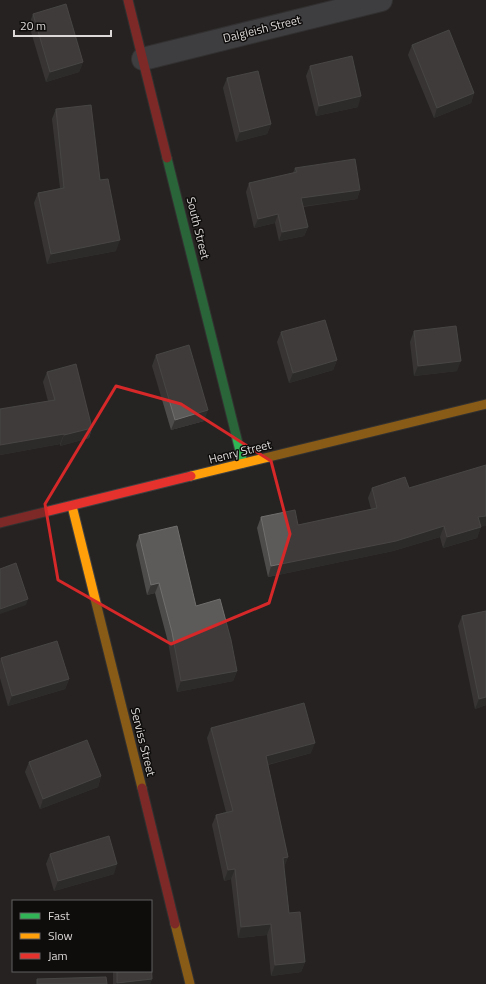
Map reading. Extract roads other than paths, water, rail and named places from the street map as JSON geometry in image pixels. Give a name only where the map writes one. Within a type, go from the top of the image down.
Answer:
[{"type":"street","name":"South Street","points":[[128,0],[243,463]]},
{"type":"street","name":"Dalgleish Street","points":[[143,59],[380,0]]},
{"type":"street","name":"Henry Street","points":[[0,523],[486,404]]},
{"type":"street","name":"Serviss Street","points":[[72,506],[190,984]]}]
